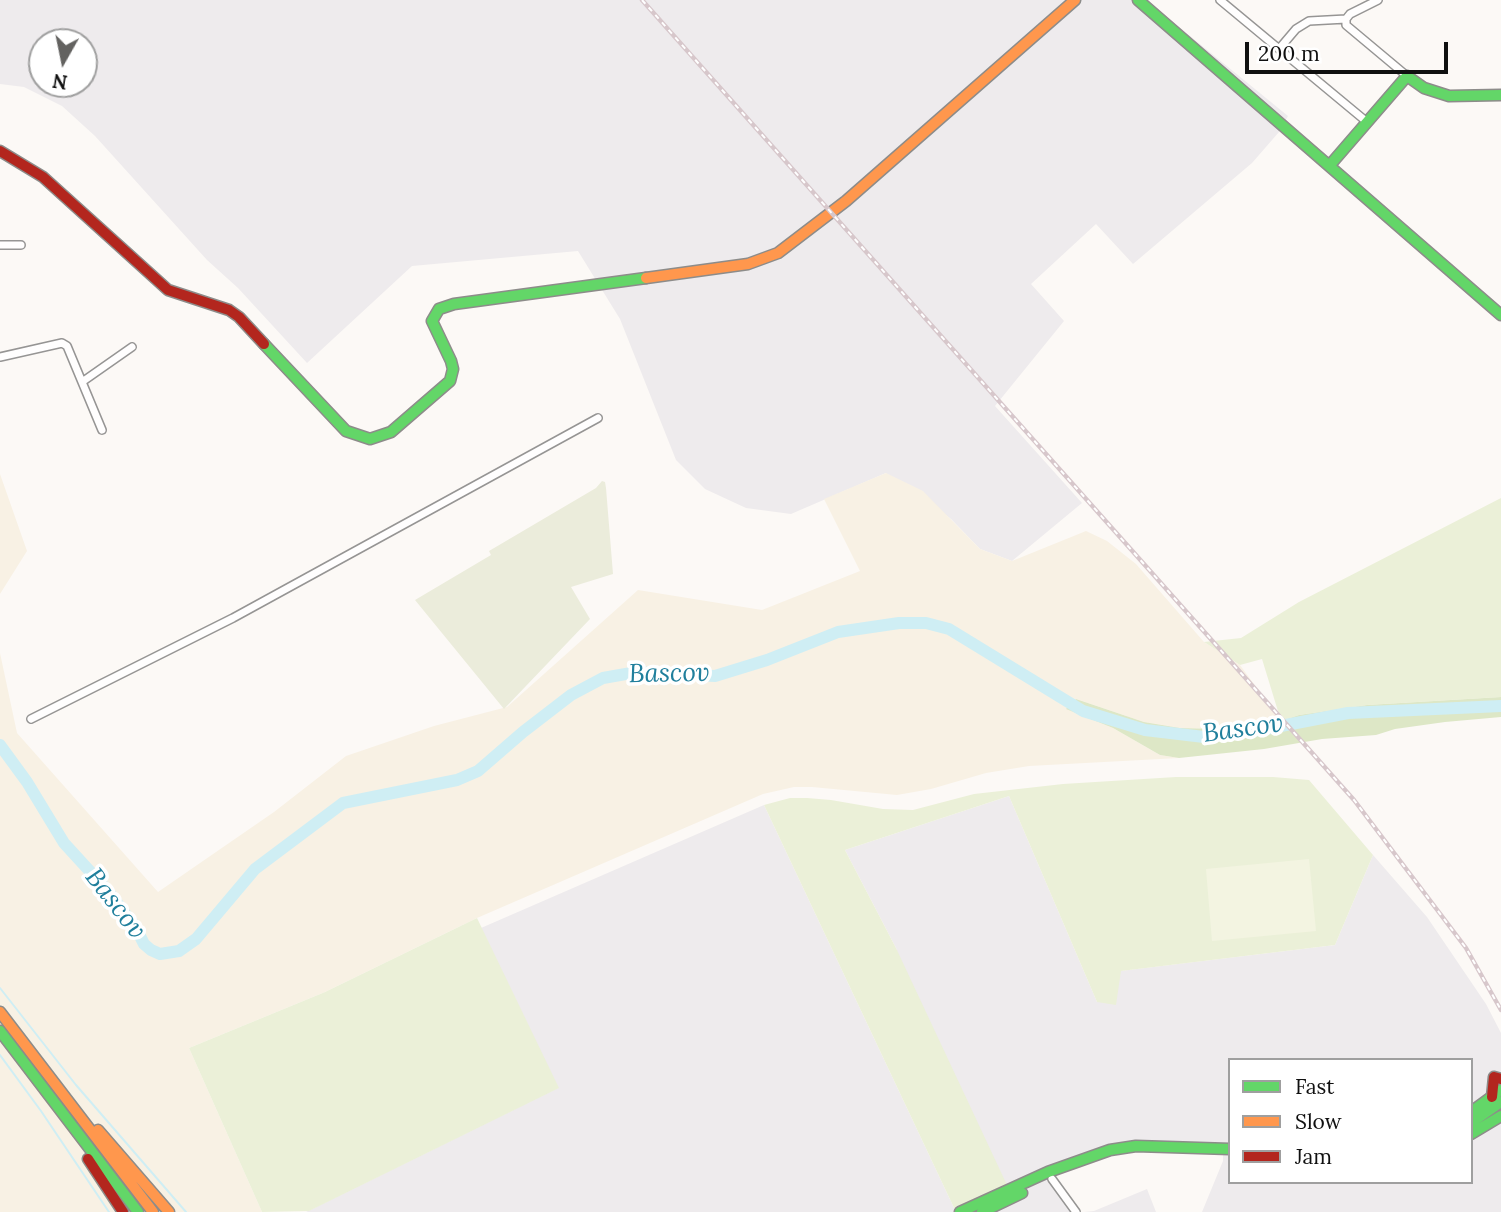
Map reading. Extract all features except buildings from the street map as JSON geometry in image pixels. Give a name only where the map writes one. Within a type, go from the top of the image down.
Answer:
[{"type":"main road","points":[[0,151],[43,177],[168,290],[229,310],[239,317],[346,430],[370,439],[391,432],[450,381],[453,369],[451,361],[432,321],[439,309],[467,302],[748,264],[778,253],[846,201],[1075,0]]},
{"type":"main road","points":[[1141,1],[1501,315]]},
{"type":"main road","points":[[1330,165],[1407,76],[1424,88],[1449,96],[1501,95]]},
{"type":"main road","points":[[0,1012],[153,1212]]},
{"type":"main road","points":[[0,1031],[138,1212]]},
{"type":"main road","points":[[1498,1096],[1494,1077],[1501,1079]]},
{"type":"main road","points":[[60,1090],[112,1144],[169,1212]]},
{"type":"main road","points":[[49,1096],[123,1212]]},
{"type":"main road","points":[[1473,1111],[1498,1096]]},
{"type":"main road","points":[[1473,1121],[1498,1096]]},
{"type":"main road","points":[[1473,1133],[1501,1116]]},
{"type":"main road","points":[[960,1212],[1048,1172],[1098,1153],[1126,1146],[1228,1149]]},
{"type":"main road","points":[[982,1212],[1052,1179],[1146,1148]]},
{"type":"street","points":[[1220,0],[1367,122]]},
{"type":"street","points":[[1378,0],[1350,14],[1346,25],[1407,76]]},
{"type":"street","points":[[1279,49],[1296,29],[1309,21],[1346,19]]},
{"type":"street","points":[[0,245],[21,245]]},
{"type":"street","points":[[0,357],[62,343],[67,346],[102,430]]},
{"type":"street","points":[[82,382],[132,347]]},
{"type":"street","points":[[31,719],[233,618],[598,418]]},
{"type":"street","points":[[1052,1179],[1076,1212]]},
{"type":"shaded area","points":[[0,0],[1146,0],[1288,116],[1279,132],[1252,163],[1133,264],[1096,224],[1031,284],[1064,321],[995,406],[1082,503],[1012,561],[980,549],[951,519],[886,473],[791,514],[746,508],[705,489],[676,460],[620,319],[578,251],[412,266],[307,363],[238,288],[207,260],[95,136],[62,106],[46,98],[98,98],[98,28],[28,28],[28,89],[0,84]]},
{"type":"shaded area","points":[[886,473],[923,491],[980,549],[1012,561],[1086,531],[1107,541],[1136,564],[1204,642],[1240,665],[1281,721],[1219,729],[1180,728],[1144,722],[1076,699],[1067,709],[1113,728],[1160,755],[1179,758],[1029,766],[986,773],[931,789],[897,795],[812,787],[794,787],[763,794],[477,918],[325,992],[189,1048],[262,1212],[0,1212],[0,653],[17,733],[158,892],[274,812],[346,756],[434,726],[507,707],[638,590],[762,610],[860,571],[824,499]]},
{"type":"shaded area","points":[[0,474],[27,551],[0,594]]},
{"type":"shaded area","points":[[1009,796],[1097,1002],[1120,971],[1335,945],[1373,855],[1427,917],[1486,1004],[1501,1033],[1501,1212],[1202,1212],[1223,1161],[1223,1144],[1144,1142],[1043,1171],[1074,1212],[306,1212],[558,1088],[481,928],[764,805],[955,1210],[896,948],[845,850]]},
{"type":"shaded area","points":[[1147,1189],[1156,1212],[1084,1212],[1094,1211]]},
{"type":"green space","points":[[602,481],[605,482],[606,488],[613,574],[571,587],[590,619],[504,709],[415,600],[491,555],[489,551],[596,488]]},
{"type":"green space","points":[[1501,498],[1501,697],[1367,705],[1299,715],[1281,721],[1262,659],[1240,665],[1204,642],[1241,638],[1299,602]]},
{"type":"green space","points":[[1501,697],[1501,717],[1445,722],[1395,729],[1376,735],[1322,739],[1264,749],[1179,758],[1160,755],[1113,728],[1066,709],[1076,699],[1144,722],[1180,728],[1219,729],[1367,705]]},
{"type":"green space","points":[[1176,777],[1273,777],[1309,780],[1373,855],[1335,945],[1121,971],[1116,1005],[1097,1002],[1009,796],[845,850],[896,948],[1007,1185],[955,1210],[764,805],[790,798],[807,798],[883,809],[913,810],[974,794],[1063,784]]},
{"type":"green space","points":[[1309,859],[1316,931],[1212,941],[1206,869]]},
{"type":"green space","points":[[477,918],[559,1088],[309,1211],[262,1212],[189,1048],[325,992]]},
{"type":"waterway","name":"Bascov","points":[[0,745],[27,782],[64,843],[107,890],[136,928],[144,944],[160,954],[179,951],[196,939],[255,869],[343,803],[457,780],[478,771],[571,695],[603,678],[637,672],[715,676],[767,660],[838,632],[899,623],[926,623],[949,629],[1083,711],[1145,730],[1204,737],[1260,730],[1348,713],[1501,706]]},
{"type":"waterway","points":[[0,988],[76,1085],[186,1212]]},
{"type":"waterway","points":[[0,1055],[109,1212]]},
{"type":"railway","points":[[642,0],[1354,800],[1466,948],[1501,1010]]},
{"type":"traffic: fast","points":[[1138,0],[1501,315]]},
{"type":"traffic: fast","points":[[1330,165],[1407,76],[1424,88],[1449,96],[1501,95]]},
{"type":"traffic: fast","points":[[264,344],[346,431],[370,439],[391,432],[450,381],[453,369],[451,361],[432,321],[439,309],[454,304],[646,278]]},
{"type":"traffic: fast","points":[[0,1031],[138,1212]]},
{"type":"traffic: fast","points":[[1473,1111],[1501,1090]]},
{"type":"traffic: fast","points":[[1473,1122],[1501,1102]]},
{"type":"traffic: fast","points":[[1473,1133],[1501,1116]]},
{"type":"traffic: fast","points":[[960,1212],[1048,1172],[1110,1150],[1136,1146],[1228,1149]]},
{"type":"traffic: fast","points":[[982,1212],[1022,1193]]},
{"type":"traffic: slow","points":[[646,278],[748,264],[778,253],[846,201],[1075,0]]},
{"type":"traffic: slow","points":[[0,1012],[153,1212]]},
{"type":"traffic: slow","points":[[98,1130],[169,1212]]},
{"type":"traffic: jam","points":[[0,151],[43,177],[168,290],[229,310],[264,344]]},
{"type":"traffic: jam","points":[[1492,1097],[1494,1077],[1501,1079]]},
{"type":"traffic: jam","points":[[88,1159],[123,1212]]}]
